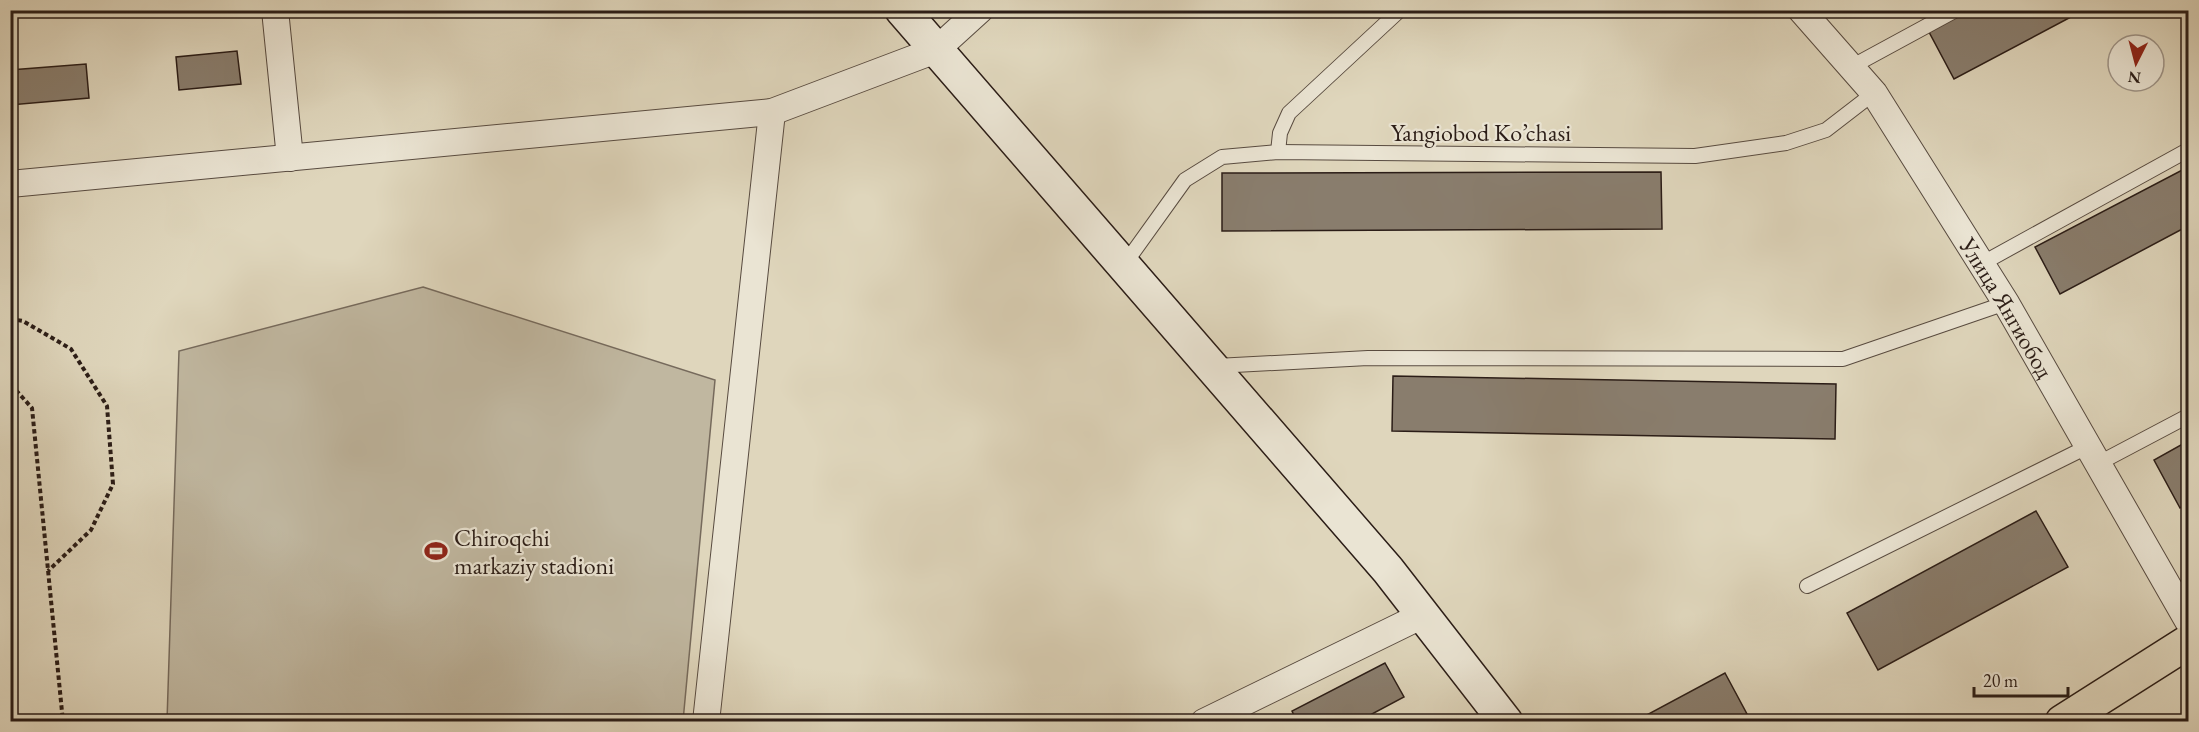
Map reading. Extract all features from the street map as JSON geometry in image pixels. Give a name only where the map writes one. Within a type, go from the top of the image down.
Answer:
[{"type":"main road","points":[[2062,722],[2188,642]]},
{"type":"street","points":[[275,10],[290,158]]},
{"type":"street","points":[[902,10],[1388,570],[1506,722]]},
{"type":"street","points":[[10,184],[772,112],[936,50],[980,10]]},
{"type":"street","name":"Улица Янгиобод","points":[[1802,10],[1874,93],[2006,303],[2188,621]]},
{"type":"street","points":[[706,722],[772,112]]},
{"type":"street","points":[[1204,722],[1423,615]]},
{"type":"lane","points":[[1278,152],[1280,133],[1289,113],[1401,10]]},
{"type":"lane","points":[[1851,67],[1956,10]]},
{"type":"lane","name":"Yangiobod Ko’chasi","points":[[1124,265],[1185,180],[1222,157],[1278,152],[1695,156],[1786,142],[1826,130],[1874,93]]},
{"type":"lane","points":[[1981,264],[2188,150]]},
{"type":"lane","points":[[1211,366],[1368,358],[1843,359],[2006,303]]},
{"type":"lane","points":[[1807,586],[2094,455],[2188,416]]},
{"type":"path","points":[[10,319],[23,321],[71,349],[107,406],[113,484],[91,530],[47,572]]},
{"type":"path","points":[[10,387],[13,387],[32,408],[63,722]]},
{"type":"shaded area","name":"Chiroqchi markaziy stadioni","points":[[423,287],[715,380],[683,721],[167,721],[179,351]]},
{"type":"building","points":[[1970,10],[2084,10],[1954,79],[1929,32]]},
{"type":"building","points":[[237,51],[241,84],[179,90],[176,57]]},
{"type":"building","points":[[86,64],[89,98],[10,105],[10,70]]},
{"type":"building","points":[[2188,167],[2188,226],[2060,294],[2035,247]]},
{"type":"building","points":[[1661,172],[1662,229],[1222,231],[1222,173]]},
{"type":"building","points":[[1393,376],[1836,384],[1835,439],[1392,431]]},
{"type":"building","points":[[2188,441],[2188,503],[2180,508],[2154,460]]},
{"type":"building","points":[[2036,511],[2068,567],[1878,670],[1847,613]]},
{"type":"building","points":[[1385,663],[1404,697],[1357,722],[1297,722],[1292,711]]},
{"type":"building","points":[[1725,673],[1747,714],[1733,722],[1643,722],[1641,718]]},
{"type":"place","name":"Chiroqchi markaziy stadioni","points":[[436,551]]}]
